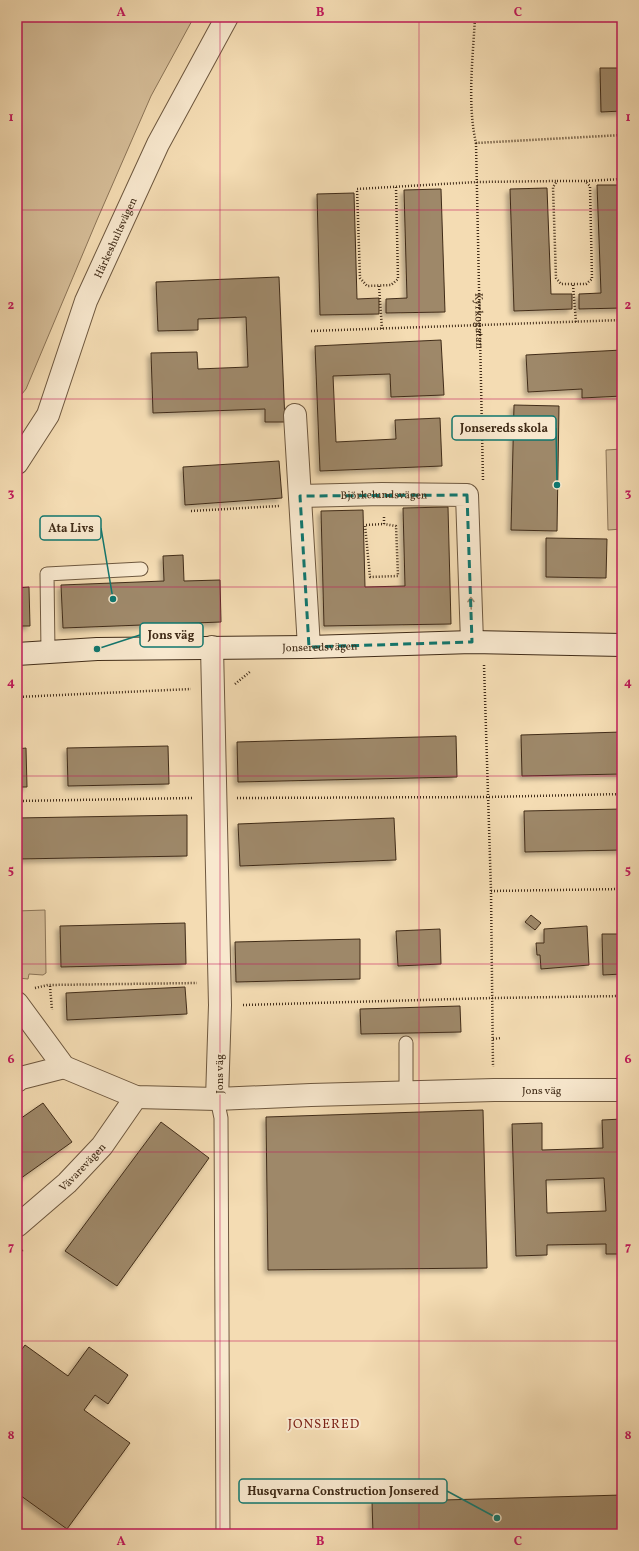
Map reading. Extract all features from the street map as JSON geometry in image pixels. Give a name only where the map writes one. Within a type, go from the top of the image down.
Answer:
[{"type":"street","name":"Härkeshultsvägen","points":[[17,463],[48,415],[86,301],[158,144],[227,17]]},
{"type":"street","points":[[295,415],[309,647]]},
{"type":"street","name":"Björkelundsvägen","points":[[300,500],[382,494],[473,497]]},
{"type":"street","points":[[473,497],[478,642]]},
{"type":"street","name":"Jonseredsvägen","points":[[17,654],[97,649],[309,647],[478,642],[622,645]]},
{"type":"street","name":"Jons väg","points":[[212,647],[220,995],[217,1099],[494,1090],[622,1090]]},
{"type":"street","points":[[25,996],[64,1067]]},
{"type":"street","points":[[17,1081],[21,1078],[64,1067],[136,1097],[217,1099]]},
{"type":"street","name":"Vävarevägen","points":[[17,1226],[67,1184],[102,1146],[136,1097]]},
{"type":"lane","points":[[48,652],[47,574],[141,569]]},
{"type":"lane","points":[[406,1043],[406,1092]]},
{"type":"lane","points":[[217,1099],[221,1118],[223,1534]]},
{"type":"path","name":"Kyrkogatan","points":[[473,497],[480,325],[476,143],[473,127],[472,103],[475,17]]},
{"type":"path","points":[[476,143],[622,135]]},
{"type":"path","points":[[396,187],[398,279],[391,285],[367,286],[360,278],[356,189],[477,182],[557,182],[622,179]]},
{"type":"path","points":[[557,182],[553,187],[556,278],[561,284],[573,285],[586,284],[592,279],[590,186],[585,181]]},
{"type":"path","points":[[573,285],[576,322]]},
{"type":"path","points":[[378,286],[382,329]]},
{"type":"path","points":[[310,331],[622,320]]},
{"type":"path","points":[[382,494],[384,524]]},
{"type":"path","points":[[191,511],[300,500]]},
{"type":"path","points":[[384,524],[396,526],[398,576],[370,578],[365,525],[384,524]]},
{"type":"path","points":[[478,642],[484,666],[491,891],[494,1090]]},
{"type":"path","points":[[477,666],[492,666]]},
{"type":"path","points":[[17,697],[232,687],[250,671],[256,668]]},
{"type":"path","points":[[17,801],[215,798],[488,797],[622,794]]},
{"type":"path","points":[[491,891],[622,889]]},
{"type":"path","points":[[25,996],[48,986],[188,982],[220,995],[493,998],[622,996]]},
{"type":"path","points":[[493,1039],[501,1038]]},
{"type":"highlighted area","points":[[467,495],[472,642],[309,647],[300,496]]},
{"type":"shaded area","points":[[17,17],[194,17],[151,96],[26,389],[17,400]]},
{"type":"shaded area","points":[[622,449],[622,529],[608,530],[606,450]]},
{"type":"shaded area","points":[[45,910],[46,973],[43,975],[29,974],[28,979],[18,978],[17,911]]},
{"type":"building","points":[[600,68],[622,68],[622,111],[601,112]]},
{"type":"building","points":[[597,185],[622,185],[622,308],[579,309],[579,294],[601,293]]},
{"type":"building","points":[[547,188],[551,294],[572,294],[572,309],[514,311],[510,189]]},
{"type":"building","points":[[441,189],[445,312],[386,313],[386,299],[407,298],[404,190]]},
{"type":"building","points":[[354,193],[357,299],[379,298],[379,314],[320,315],[317,194]]},
{"type":"building","points":[[279,277],[285,422],[265,422],[265,409],[153,413],[151,353],[197,352],[198,369],[248,367],[246,317],[198,319],[198,330],[158,331],[156,282]]},
{"type":"building","points":[[441,340],[444,395],[391,397],[390,374],[333,376],[336,442],[396,439],[395,420],[440,418],[442,466],[320,471],[315,346]]},
{"type":"building","points":[[622,350],[622,396],[582,398],[582,389],[528,392],[526,355]]},
{"type":"building","points":[[514,405],[559,406],[557,531],[511,530]]},
{"type":"building","points":[[279,461],[282,498],[185,505],[183,467]]},
{"type":"building","points":[[448,507],[451,624],[324,626],[321,511],[363,510],[365,587],[405,586],[403,508]]},
{"type":"building","points":[[546,538],[607,539],[606,578],[546,577]]},
{"type":"building","points":[[183,555],[184,581],[220,580],[221,622],[63,628],[61,585],[164,581],[163,556]]},
{"type":"building","points":[[29,587],[30,626],[17,626],[17,588]]},
{"type":"building","points":[[622,732],[622,774],[522,776],[521,735]]},
{"type":"building","points":[[456,736],[457,777],[238,782],[237,742]]},
{"type":"building","points":[[168,746],[169,784],[68,786],[67,748]]},
{"type":"building","points":[[26,748],[27,787],[17,787],[17,749]]},
{"type":"building","points":[[622,809],[622,850],[525,852],[524,811]]},
{"type":"building","points":[[187,815],[187,856],[17,859],[17,818]]},
{"type":"building","points":[[394,818],[396,860],[240,866],[238,824]]},
{"type":"building","points":[[531,915],[541,923],[535,930],[525,922]]},
{"type":"building","points":[[185,923],[186,964],[61,967],[60,926]]},
{"type":"building","points":[[587,926],[589,965],[541,969],[540,955],[537,955],[536,943],[544,943],[544,929]]},
{"type":"building","points":[[440,929],[441,964],[398,966],[396,931]]},
{"type":"building","points":[[602,934],[622,934],[622,974],[603,975]]},
{"type":"building","points":[[360,939],[360,979],[236,982],[235,942]]},
{"type":"building","points":[[185,987],[187,1014],[67,1020],[66,993]]},
{"type":"building","points":[[460,1006],[461,1032],[361,1034],[360,1009]]},
{"type":"building","points":[[43,1103],[72,1142],[17,1181],[17,1121]]},
{"type":"building","points":[[483,1110],[487,1268],[268,1270],[266,1117]]},
{"type":"building","points":[[622,1119],[622,1254],[606,1254],[606,1244],[547,1245],[547,1255],[516,1256],[512,1124],[542,1123],[542,1150],[603,1148],[602,1120]],"holes":[[[604,1178],[606,1211],[547,1213],[546,1180]]]},
{"type":"building","points":[[161,1122],[209,1158],[117,1286],[65,1251]]},
{"type":"building","points":[[25,1345],[68,1376],[89,1347],[128,1375],[108,1404],[95,1395],[84,1410],[130,1443],[67,1529],[17,1493],[17,1356]]},
{"type":"building","points":[[622,1495],[622,1534],[373,1534],[372,1502]]},
{"type":"place","name":"Jonsereds skola","points":[[557,485]]},
{"type":"place","name":"Ata Livs","points":[[113,599]]},
{"type":"place","name":"Jons väg","points":[[97,649]]},
{"type":"place","name":"Husqvarna Construction Jonsered","points":[[497,1518]]},
{"type":"district","name":"JONSERED","points":[[324,1423]]}]
